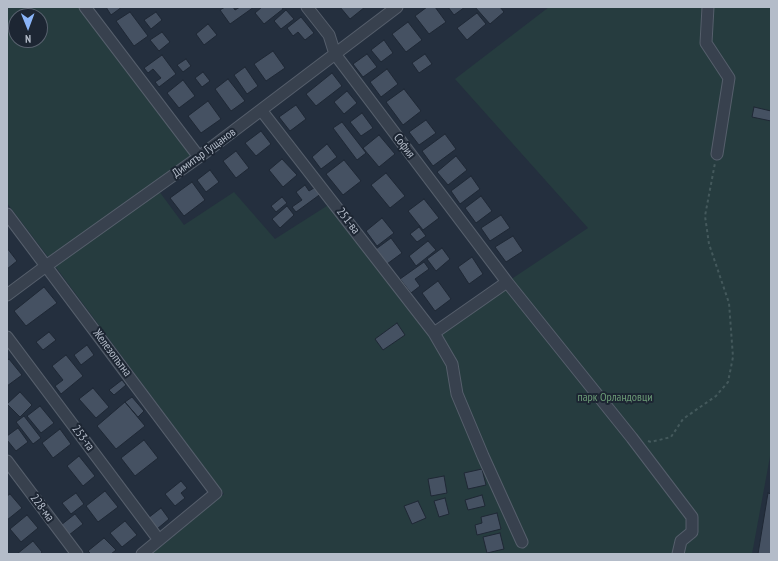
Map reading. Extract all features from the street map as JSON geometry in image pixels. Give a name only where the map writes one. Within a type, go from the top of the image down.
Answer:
[{"type":"street","points":[[85,7],[199,157]]},
{"type":"street","name":"София","points":[[307,7],[316,13],[329,35],[335,54],[507,282],[632,438],[692,517],[692,532],[681,541],[678,554]]},
{"type":"street","name":"Димитър Гущанов","points":[[7,295],[199,157],[398,7]]},
{"type":"street","points":[[708,7],[706,44],[729,78],[716,154]]},
{"type":"street","name":"251-ва","points":[[261,110],[434,333],[452,364],[457,394],[522,542]]},
{"type":"street","name":"Железопътна","points":[[7,214],[216,493],[159,540]]},
{"type":"street","points":[[434,333],[507,282]]},
{"type":"street","name":"253-та","points":[[7,337],[159,540]]},
{"type":"street","name":"228-ма","points":[[7,461],[77,554]]},
{"type":"street","points":[[142,554],[159,540]]},
{"type":"path","points":[[632,438],[652,442],[671,437],[683,419],[716,396],[728,382],[733,357],[728,303],[709,244],[705,216],[716,154]]},
{"type":"green space","name":"парк Орландовци","points":[[7,7],[79,7],[191,155],[153,183],[184,225],[234,192],[275,239],[333,202],[434,333],[588,228],[455,79],[549,7],[771,7],[771,451],[752,554],[152,554],[224,494],[7,203]]},
{"type":"building","points":[[106,7],[122,7],[111,15]]},
{"type":"building","points":[[225,7],[233,7],[235,10],[240,7],[254,7],[230,24],[220,10]]},
{"type":"building","points":[[262,7],[282,7],[283,9],[264,24],[255,13]]},
{"type":"building","points":[[340,7],[365,7],[350,19]]},
{"type":"building","points":[[427,7],[435,7],[446,22],[429,34],[415,16]]},
{"type":"building","points":[[448,7],[465,7],[454,15]]},
{"type":"building","points":[[475,7],[500,7],[504,12],[490,24]]},
{"type":"building","points":[[286,10],[294,19],[281,29],[274,21]]},
{"type":"building","points":[[130,12],[148,36],[134,46],[116,21]]},
{"type":"building","points":[[156,12],[162,20],[151,29],[144,20]]},
{"type":"building","points":[[477,13],[486,24],[467,40],[457,28]]},
{"type":"building","points":[[301,17],[314,33],[305,40],[298,32],[293,36],[287,28]]},
{"type":"building","points":[[408,22],[422,40],[406,52],[392,34]]},
{"type":"building","points":[[208,24],[217,35],[204,45],[196,34]]},
{"type":"building","points":[[162,32],[170,42],[159,51],[150,40]]},
{"type":"building","points":[[384,40],[393,53],[381,62],[371,50]]},
{"type":"building","points":[[273,51],[285,68],[266,81],[254,64]]},
{"type":"building","points":[[367,54],[377,67],[363,77],[353,64]]},
{"type":"building","points":[[425,54],[432,64],[419,73],[412,63]]},
{"type":"building","points":[[162,55],[176,74],[159,87],[155,82],[161,78],[153,69],[148,73],[144,68]]},
{"type":"building","points":[[186,59],[191,66],[183,72],[177,65]]},
{"type":"building","points":[[245,67],[258,86],[247,94],[234,75]]},
{"type":"building","points":[[387,69],[398,84],[381,97],[370,82]]},
{"type":"building","points":[[203,72],[210,81],[202,87],[195,78]]},
{"type":"building","points":[[332,73],[342,86],[316,106],[306,94]]},
{"type":"building","points":[[228,79],[245,101],[231,111],[215,89]]},
{"type":"building","points":[[183,80],[195,96],[179,108],[167,93]]},
{"type":"building","points":[[404,89],[421,111],[403,125],[386,102]]},
{"type":"building","points":[[347,91],[357,103],[344,114],[334,102]]},
{"type":"building","points":[[208,101],[221,119],[201,133],[188,116]]},
{"type":"building","points":[[296,105],[306,119],[290,131],[279,117]]},
{"type":"building","points":[[754,107],[771,111],[771,121],[752,117]]},
{"type":"building","points":[[362,113],[373,128],[361,136],[350,122]]},
{"type":"building","points":[[426,120],[436,133],[419,145],[409,132]]},
{"type":"building","points":[[342,122],[366,153],[357,160],[333,128]]},
{"type":"building","points":[[261,131],[271,144],[256,156],[245,143]]},
{"type":"building","points":[[445,134],[456,149],[433,166],[422,151]]},
{"type":"building","points":[[379,135],[395,154],[379,167],[363,148]]},
{"type":"building","points":[[327,144],[337,157],[321,169],[312,157]]},
{"type":"building","points":[[236,151],[249,168],[236,178],[223,161]]},
{"type":"building","points":[[456,156],[467,170],[448,185],[437,172]]},
{"type":"building","points":[[282,159],[297,175],[283,187],[269,170]]},
{"type":"building","points":[[344,160],[361,181],[343,195],[326,174]]},
{"type":"building","points":[[210,170],[219,182],[206,192],[197,180]]},
{"type":"building","points":[[386,173],[405,196],[390,208],[371,185]]},
{"type":"building","points":[[471,176],[480,189],[460,204],[451,191]]},
{"type":"building","points":[[192,182],[205,200],[184,216],[170,198]]},
{"type":"building","points":[[305,185],[309,191],[317,186],[322,193],[296,212],[292,207],[302,200],[296,192]]},
{"type":"building","points":[[481,196],[492,211],[476,223],[465,208]]},
{"type":"building","points":[[282,197],[287,203],[276,212],[271,206]]},
{"type":"building","points":[[424,199],[439,218],[423,230],[408,211]]},
{"type":"building","points":[[287,206],[294,215],[280,228],[272,219]]},
{"type":"building","points":[[501,215],[510,228],[490,241],[481,228]]},
{"type":"building","points":[[382,218],[394,233],[377,246],[366,231]]},
{"type":"building","points":[[419,227],[426,236],[417,242],[410,234]]},
{"type":"building","points":[[513,236],[523,251],[506,262],[495,247]]},
{"type":"building","points":[[391,238],[402,253],[387,264],[376,249]]},
{"type":"building","points":[[428,241],[436,250],[416,266],[409,256]]},
{"type":"building","points":[[7,248],[17,261],[7,269]]},
{"type":"building","points":[[442,248],[450,259],[436,271],[427,259]]},
{"type":"building","points":[[472,257],[483,274],[469,284],[458,267]]},
{"type":"building","points":[[424,262],[429,269],[415,279],[420,286],[411,293],[400,279]]},
{"type":"building","points":[[438,281],[451,299],[435,311],[422,293]]},
{"type":"building","points":[[44,287],[57,303],[26,326],[14,311]]},
{"type":"building","points":[[397,323],[405,335],[383,350],[375,339]]},
{"type":"building","points":[[49,332],[56,340],[43,350],[36,342]]},
{"type":"building","points":[[87,345],[94,355],[81,365],[74,355]]},
{"type":"building","points":[[66,355],[83,376],[61,394],[55,386],[63,380],[52,366]]},
{"type":"building","points":[[9,359],[22,375],[7,386],[7,361]]},
{"type":"building","points":[[122,380],[126,385],[114,395],[109,390]]},
{"type":"building","points":[[93,388],[109,407],[96,418],[79,399]]},
{"type":"building","points":[[20,392],[32,405],[20,417],[7,404]]},
{"type":"building","points":[[132,397],[144,411],[138,417],[125,402]]},
{"type":"building","points":[[125,402],[145,426],[116,449],[97,426]]},
{"type":"building","points":[[40,406],[54,423],[41,433],[27,416]]},
{"type":"building","points":[[24,416],[41,438],[33,444],[16,422]]},
{"type":"building","points":[[18,428],[28,442],[16,451],[7,440],[7,436]]},
{"type":"building","points":[[60,429],[71,444],[53,458],[42,443]]},
{"type":"building","points":[[144,440],[158,458],[135,476],[121,458]]},
{"type":"building","points":[[79,456],[95,476],[83,486],[67,466]]},
{"type":"building","points":[[482,469],[486,485],[468,489],[464,473]]},
{"type":"building","points":[[444,476],[447,493],[431,496],[428,479]]},
{"type":"building","points":[[181,481],[187,488],[181,493],[185,498],[175,506],[165,494]]},
{"type":"building","points":[[105,491],[118,507],[98,522],[86,506]]},
{"type":"building","points":[[76,493],[84,504],[71,514],[62,503]]},
{"type":"building","points":[[768,493],[771,494],[771,554],[758,554]]},
{"type":"building","points":[[10,494],[22,508],[7,520],[7,496]]},
{"type":"building","points":[[482,495],[485,506],[468,510],[465,500]]},
{"type":"building","points":[[445,498],[449,514],[439,517],[434,501]]},
{"type":"building","points":[[418,501],[426,518],[412,524],[404,506]]},
{"type":"building","points":[[161,508],[169,519],[157,529],[148,518]]},
{"type":"building","points":[[497,513],[501,529],[477,535],[475,525],[482,523],[481,517]]},
{"type":"building","points":[[75,514],[83,524],[69,535],[61,525]]},
{"type":"building","points":[[27,515],[38,528],[21,542],[10,529]]},
{"type":"building","points":[[125,521],[137,535],[122,547],[110,533]]},
{"type":"building","points":[[500,533],[504,549],[487,553],[483,537]]},
{"type":"building","points":[[104,538],[116,550],[111,554],[91,554],[88,551]]},
{"type":"building","points":[[33,541],[42,552],[40,554],[17,554]]}]
